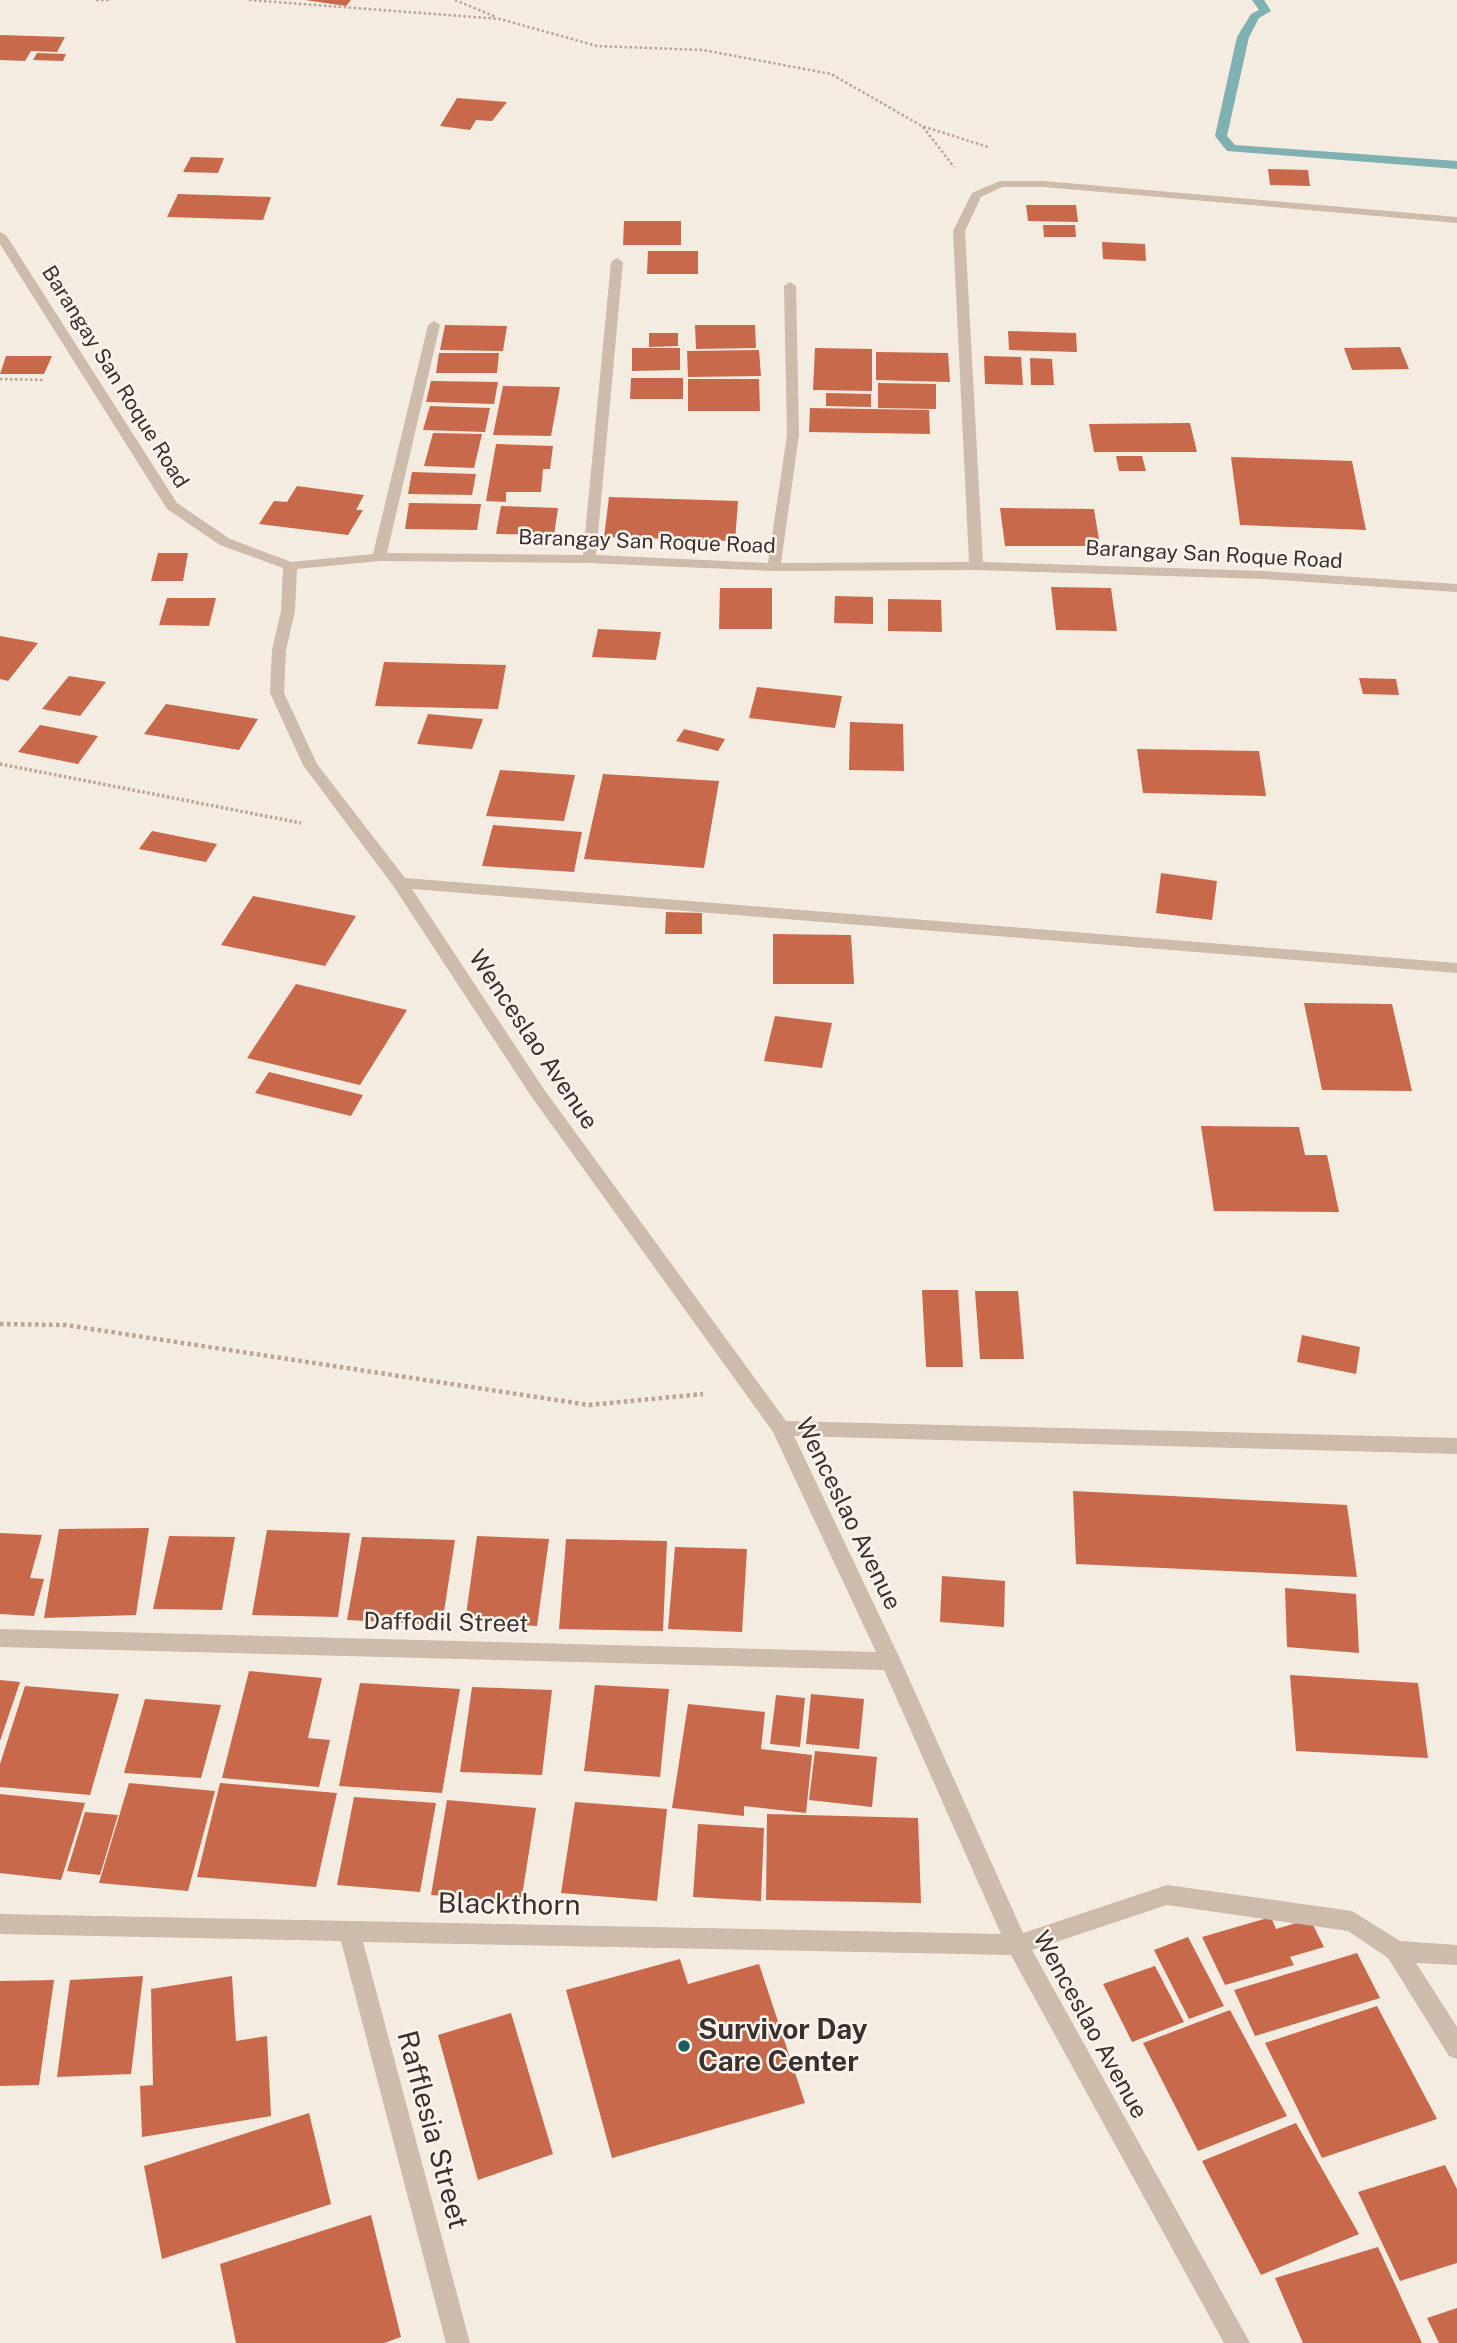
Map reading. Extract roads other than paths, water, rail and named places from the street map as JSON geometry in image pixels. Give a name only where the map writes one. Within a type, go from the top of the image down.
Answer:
[{"type":"street","points":[[976,566],[959,231],[976,195],[1000,184],[1044,184],[1457,220]]},
{"type":"street","name":"Barangay San Roque Road","points":[[0,234],[172,506],[225,542],[290,566],[379,557],[589,559],[774,567],[976,566],[1263,575],[1457,588]]},
{"type":"street","points":[[589,559],[617,262]]},
{"type":"street","points":[[774,567],[793,435],[790,286]]},
{"type":"street","points":[[379,557],[434,325]]},
{"type":"street","name":"Wenceslao Avenue","points":[[290,566],[288,611],[279,650],[277,693],[310,765],[400,883],[537,1093],[781,1428],[891,1661],[1017,1945],[1238,2343]]},
{"type":"street","points":[[400,883],[1457,968]]},
{"type":"street","points":[[781,1428],[1457,1446]]},
{"type":"street","name":"Daffodil Street","points":[[0,1638],[891,1661]]},
{"type":"street","name":"Blackthorn","points":[[0,1924],[1017,1945],[1167,1895],[1352,1921],[1396,1951]]},
{"type":"street","name":"Rafflesia Street","points":[[349,1931],[458,2343]]},
{"type":"street","points":[[1396,1951],[1457,1955]]},
{"type":"street","points":[[1396,1951],[1457,2048]]},
{"type":"waterway","points":[[1258,0],[1265,11],[1255,16],[1243,37],[1237,75],[1221,136],[1231,148],[1457,165]]},
{"type":"place","name":"Survivor Day Care Center","points":[[684,2046]]}]
